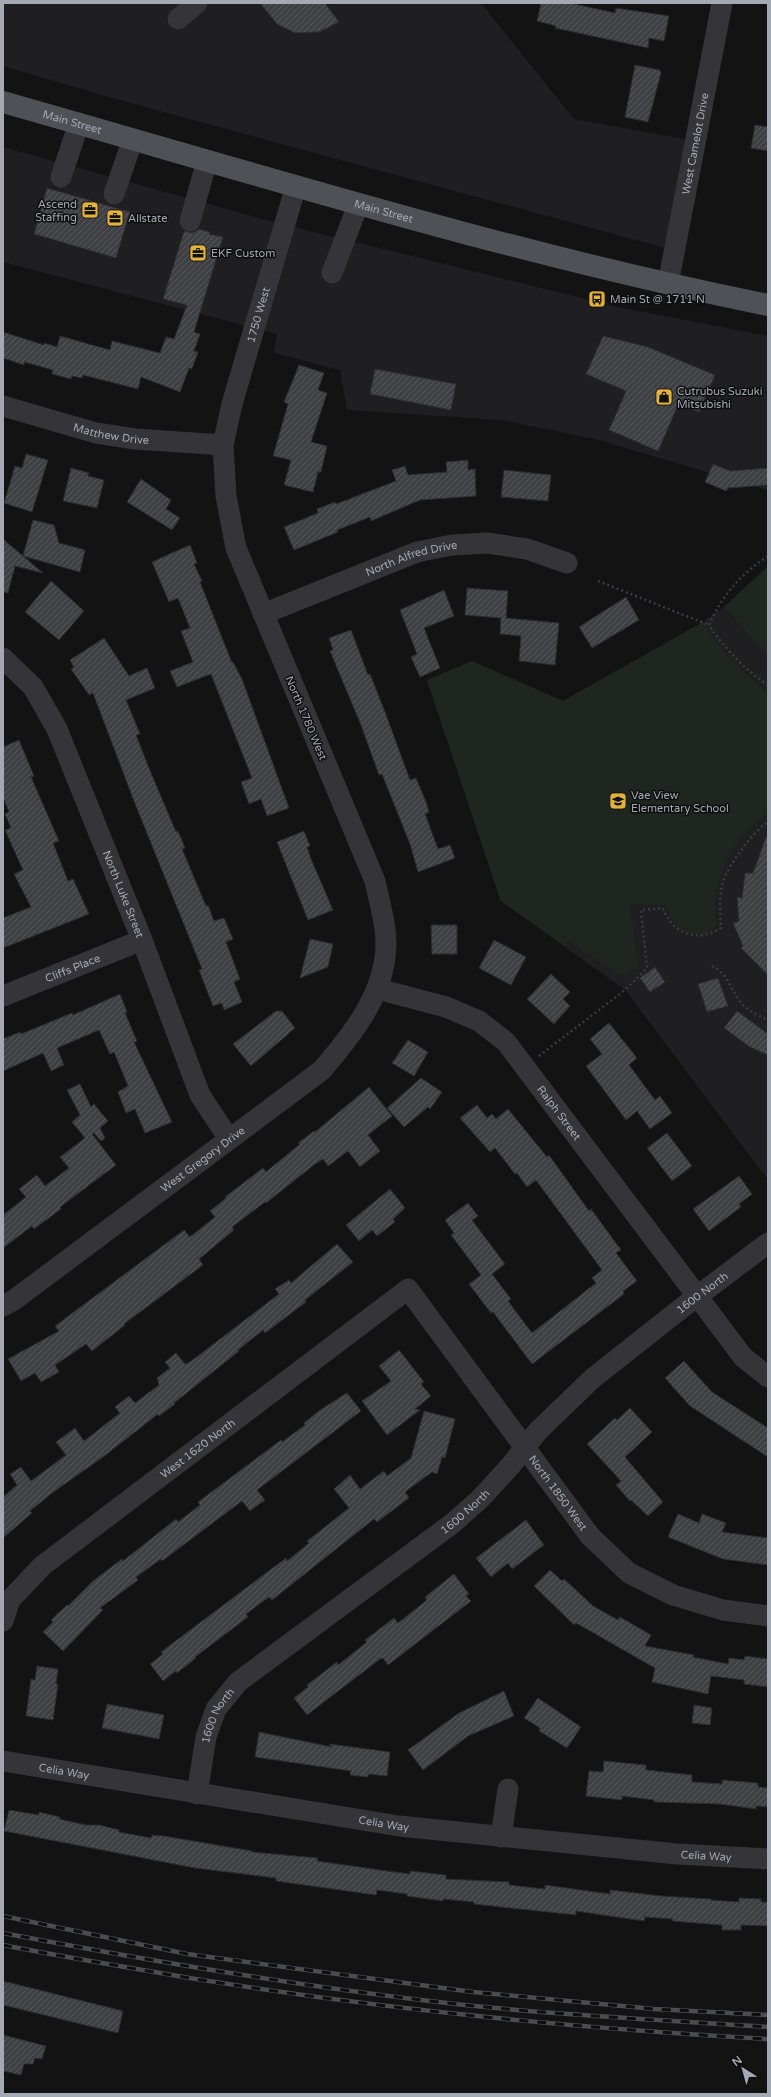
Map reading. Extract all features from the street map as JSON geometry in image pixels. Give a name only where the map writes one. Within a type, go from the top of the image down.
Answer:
[{"type":"main road","name":"Main Street","points":[[3,102],[358,205],[491,241],[668,284],[768,305]]},
{"type":"street","points":[[178,19],[197,3]]},
{"type":"street","name":"West Camelot Drive","points":[[668,284],[722,3]]},
{"type":"street","points":[[61,177],[79,124]]},
{"type":"street","points":[[114,194],[133,139]]},
{"type":"street","points":[[190,220],[207,161]]},
{"type":"street","name":"1750 West","points":[[223,445],[232,404],[296,186]]},
{"type":"street","points":[[332,273],[358,205]]},
{"type":"street","name":"Matthew Drive","points":[[3,406],[96,433],[135,439],[223,445]]},
{"type":"street","name":"North 1780 West","points":[[223,445],[226,496],[236,548],[375,881],[384,918],[386,956],[378,989]]},
{"type":"street","name":"North Alfred Drive","points":[[263,614],[417,552],[452,545],[487,544],[527,549],[566,563]]},
{"type":"street","name":"North Luke Street","points":[[3,658],[33,687],[57,729],[142,940],[200,1095],[229,1139]]},
{"type":"street","name":"Cliffs Place","points":[[3,996],[142,940]]},
{"type":"street","name":"West Gregory Drive","points":[[3,1306],[14,1300],[322,1070],[349,1038],[378,989]]},
{"type":"street","name":"Ralph Street","points":[[378,989],[446,1007],[479,1021],[506,1042],[743,1358],[768,1377]]},
{"type":"street","name":"1600 North","points":[[197,1794],[206,1737],[216,1709],[238,1682],[453,1523],[481,1498],[538,1431],[593,1378],[697,1296],[768,1243]]},
{"type":"street","name":"North 1850 West","points":[[408,1289],[590,1536],[628,1573],[673,1595],[723,1610],[768,1616]]},
{"type":"street","name":"West 1620 North","points":[[3,1621],[10,1600],[42,1566],[408,1289]]},
{"type":"street","name":"Celia Way","points":[[3,1761],[399,1826],[677,1854],[768,1859]]},
{"type":"street","points":[[501,1837],[508,1789]]},
{"type":"path","points":[[709,625],[716,608],[733,584],[768,556]]},
{"type":"path","points":[[598,581],[709,625],[717,638],[731,653],[757,678],[768,685]]},
{"type":"path","points":[[533,1059],[542,1055],[625,990],[646,968],[641,910],[663,908],[666,917],[677,930],[689,936],[714,933],[721,928],[720,906],[724,881],[746,842],[768,822]]},
{"type":"path","points":[[712,966],[727,976],[731,987],[740,1002],[752,1012],[768,1020]]},
{"type":"shaded area","points":[[3,3],[481,3],[574,119],[690,140],[665,248],[109,97],[3,66]]},
{"type":"shaded area","points":[[3,147],[266,220],[618,307],[768,336],[768,490],[595,439],[502,420],[347,410],[340,370],[274,353],[277,334],[3,262]]},
{"type":"shaded area","points":[[768,566],[768,658],[724,607]]},
{"type":"shaded area","name":"Vae View Elementary School","points":[[724,607],[768,658],[768,1180],[625,990],[501,901],[427,680],[472,661],[563,701],[703,622]]},
{"type":"shaded area","name":"Vae View Elementary School","points":[[703,622],[709,633],[724,652],[768,694],[768,813],[754,824],[743,836],[733,849],[726,863],[720,878],[717,893],[715,910],[716,927],[700,935],[692,934],[685,932],[678,927],[669,914],[666,905],[630,904],[638,966],[624,977],[567,940],[564,946],[501,901],[427,680],[472,661],[563,701]]},
{"type":"building","points":[[260,3],[325,3],[339,22],[319,32],[295,33],[277,24]]},
{"type":"building","points":[[541,3],[570,3],[615,13],[616,8],[669,16],[664,41],[649,38],[648,48],[555,28],[556,26],[537,21]]},
{"type":"building","points":[[635,65],[660,70],[661,73],[648,122],[625,117]]},
{"type":"building","points":[[755,125],[768,127],[768,151],[751,148]]},
{"type":"building","points":[[47,188],[130,212],[116,258],[34,234]]},
{"type":"building","points":[[199,229],[210,232],[209,234],[223,237],[194,332],[200,334],[194,351],[198,352],[192,369],[189,368],[180,392],[141,377],[138,389],[83,375],[82,378],[72,376],[71,379],[52,374],[53,370],[24,362],[24,365],[3,358],[3,332],[44,345],[44,343],[57,347],[60,336],[110,350],[112,341],[160,353],[166,337],[174,339],[187,305],[163,299],[184,231],[193,233]]},
{"type":"building","name":"Cutrubus Suzuki Mitsubishi","points":[[603,336],[648,347],[715,375],[699,412],[679,403],[658,451],[609,430],[626,391],[586,374]]},
{"type":"building","points":[[299,365],[324,373],[318,390],[327,393],[311,442],[327,446],[321,472],[318,472],[313,492],[284,485],[291,460],[273,456],[288,404],[284,402]]},
{"type":"building","points":[[375,369],[456,384],[451,410],[370,394]]},
{"type":"building","points":[[26,454],[48,460],[32,512],[4,503],[15,466],[22,468]]},
{"type":"building","points":[[468,460],[468,470],[475,469],[476,496],[420,500],[371,521],[370,517],[337,530],[338,532],[294,550],[284,527],[318,513],[317,509],[335,502],[336,504],[396,481],[392,470],[405,466],[408,475],[447,472],[446,462]]},
{"type":"building","points":[[713,464],[730,471],[768,468],[768,485],[728,488],[726,491],[705,482]]},
{"type":"building","points":[[71,468],[89,473],[88,476],[104,480],[97,508],[63,501]]},
{"type":"building","points":[[504,470],[551,475],[548,501],[501,497]]},
{"type":"building","points":[[141,479],[171,500],[166,509],[180,518],[172,530],[127,502]]},
{"type":"building","points":[[33,520],[54,525],[59,543],[85,550],[80,572],[23,556]]},
{"type":"building","points":[[3,539],[43,573],[15,566],[8,593],[3,592]]},
{"type":"building","points":[[190,545],[197,563],[194,564],[202,581],[200,582],[232,663],[233,662],[242,679],[289,808],[267,816],[261,799],[249,804],[241,782],[252,778],[211,674],[177,687],[170,671],[193,662],[181,631],[190,628],[178,598],[169,602],[152,562]]},
{"type":"building","points":[[51,581],[84,611],[59,640],[25,612]]},
{"type":"building","points":[[467,588],[508,591],[506,618],[559,623],[555,665],[519,661],[521,636],[500,634],[501,618],[465,615]]},
{"type":"building","points":[[444,590],[454,616],[424,628],[440,668],[420,677],[411,657],[417,654],[400,610]]},
{"type":"building","points":[[626,597],[639,620],[592,648],[579,627]]},
{"type":"building","points":[[351,630],[368,675],[370,674],[385,712],[410,780],[416,778],[426,802],[429,812],[425,814],[438,849],[450,845],[455,858],[418,872],[410,844],[382,774],[379,775],[361,725],[330,651],[333,650],[329,638]]},
{"type":"building","points":[[104,638],[129,676],[147,668],[155,688],[126,700],[140,734],[136,735],[176,832],[178,831],[185,848],[182,849],[206,906],[208,905],[214,921],[224,918],[233,939],[226,942],[240,979],[234,982],[242,1002],[224,1010],[222,1003],[213,1006],[199,970],[202,969],[134,801],[93,693],[89,695],[71,669],[74,667],[70,660]]},
{"type":"building","points":[[19,740],[34,776],[31,777],[59,841],[53,843],[68,881],[73,879],[89,914],[3,948],[3,918],[31,907],[14,874],[23,870],[5,830],[11,828],[5,814],[9,812],[3,797],[3,747]]},
{"type":"building","points":[[304,831],[310,846],[307,847],[311,859],[333,910],[308,920],[277,842]]},
{"type":"building","points":[[766,837],[768,837],[768,975],[741,948],[743,946],[733,923],[739,921],[737,897],[742,898],[745,873],[753,873]]},
{"type":"building","points":[[431,925],[457,925],[457,954],[432,954]]},
{"type":"building","points":[[310,939],[333,944],[328,967],[300,978]]},
{"type":"building","points":[[494,940],[526,957],[511,985],[479,968]]},
{"type":"building","points":[[655,967],[665,982],[650,992],[640,978]]},
{"type":"building","points":[[551,974],[570,992],[563,999],[570,1006],[554,1024],[527,999]]},
{"type":"building","points":[[718,978],[728,1006],[707,1012],[698,984]]},
{"type":"building","points":[[120,994],[127,1012],[125,1013],[137,1041],[134,1042],[172,1122],[145,1133],[135,1109],[126,1113],[118,1092],[128,1086],[114,1052],[110,1054],[99,1030],[57,1048],[64,1065],[51,1071],[43,1053],[3,1071],[3,1039],[20,1032],[21,1034],[72,1013],[73,1015]]},
{"type":"building","points":[[276,1011],[282,1011],[295,1028],[251,1066],[233,1044]]},
{"type":"building","points":[[737,1011],[768,1034],[768,1055],[750,1047],[724,1028]]},
{"type":"building","points":[[609,1023],[637,1058],[629,1065],[655,1100],[660,1096],[672,1113],[650,1129],[637,1111],[626,1120],[586,1066],[602,1054],[590,1039]]},
{"type":"building","points":[[408,1040],[428,1052],[414,1076],[392,1063]]},
{"type":"building","points":[[421,1078],[442,1092],[430,1109],[428,1107],[404,1127],[387,1108]]},
{"type":"building","points":[[80,1084],[91,1107],[94,1104],[108,1121],[100,1128],[105,1138],[101,1141],[94,1133],[92,1134],[116,1165],[60,1207],[61,1209],[34,1229],[32,1226],[3,1248],[3,1215],[26,1197],[19,1189],[37,1175],[45,1186],[69,1168],[60,1157],[85,1138],[72,1122],[80,1115],[67,1090]]},
{"type":"building","points":[[369,1087],[392,1116],[368,1135],[380,1151],[360,1167],[348,1151],[328,1166],[323,1159],[315,1164],[266,1203],[265,1202],[232,1227],[234,1230],[199,1259],[203,1265],[124,1324],[125,1325],[92,1351],[86,1344],[55,1365],[59,1372],[41,1382],[35,1373],[21,1381],[8,1359],[59,1331],[55,1326],[184,1230],[190,1237],[215,1217],[210,1211],[226,1198],[225,1197],[263,1168],[266,1172],[300,1144],[298,1143],[314,1131],[315,1132]]},
{"type":"building","points":[[477,1105],[487,1118],[492,1114],[496,1119],[508,1109],[547,1157],[549,1155],[589,1211],[591,1209],[621,1250],[616,1253],[637,1281],[623,1291],[624,1294],[532,1364],[493,1312],[491,1313],[469,1284],[481,1275],[451,1235],[454,1233],[445,1220],[468,1203],[478,1216],[472,1220],[505,1264],[492,1274],[511,1299],[508,1301],[532,1333],[596,1283],[592,1278],[602,1270],[536,1180],[527,1187],[495,1148],[490,1152],[460,1118]]},
{"type":"building","points":[[667,1133],[692,1166],[672,1181],[647,1148]]},
{"type":"building","points":[[739,1176],[752,1194],[739,1204],[741,1207],[709,1231],[693,1209]]},
{"type":"building","points":[[390,1189],[405,1208],[393,1219],[395,1222],[377,1236],[372,1230],[359,1241],[346,1225]]},
{"type":"building","points":[[337,1244],[353,1262],[305,1300],[306,1302],[265,1333],[263,1330],[174,1403],[175,1404],[159,1416],[158,1414],[103,1457],[52,1493],[30,1511],[32,1513],[3,1538],[3,1497],[17,1485],[10,1474],[21,1467],[31,1481],[66,1455],[56,1442],[75,1428],[84,1441],[120,1413],[115,1407],[129,1396],[135,1403],[159,1385],[157,1378],[170,1368],[165,1362],[176,1353],[185,1364],[190,1362],[279,1294],[275,1289],[289,1280],[291,1283]]},
{"type":"building","points":[[399,1350],[424,1382],[421,1384],[431,1396],[415,1409],[420,1410],[387,1435],[362,1401],[391,1381],[379,1366]]},
{"type":"building","points":[[684,1361],[712,1392],[768,1428],[768,1457],[690,1406],[665,1378]]},
{"type":"building","points":[[347,1393],[361,1411],[257,1490],[265,1500],[250,1511],[242,1501],[162,1561],[161,1559],[136,1577],[138,1580],[100,1608],[103,1610],[63,1651],[43,1632],[53,1622],[51,1620],[67,1605],[68,1606],[93,1581],[122,1559],[123,1561],[176,1519],[178,1522],[200,1505],[198,1502],[281,1440],[282,1442],[305,1425],[304,1423],[320,1410]]},
{"type":"building","points":[[630,1408],[652,1432],[625,1457],[663,1502],[648,1516],[631,1500],[630,1501],[616,1485],[621,1481],[587,1444],[615,1418],[617,1420]]},
{"type":"building","points":[[424,1411],[455,1419],[445,1458],[442,1457],[437,1474],[432,1472],[405,1492],[409,1498],[377,1522],[374,1519],[272,1600],[269,1597],[246,1614],[248,1617],[195,1657],[196,1658],[177,1673],[176,1671],[163,1681],[150,1664],[163,1654],[161,1652],[286,1558],[287,1561],[309,1543],[307,1541],[349,1508],[334,1489],[350,1475],[360,1489],[384,1471],[387,1476],[411,1458]]},
{"type":"building","points":[[678,1514],[699,1523],[702,1514],[726,1523],[722,1532],[768,1538],[768,1565],[723,1559],[668,1537]]},
{"type":"building","points":[[526,1520],[544,1545],[512,1569],[508,1563],[491,1577],[476,1558]]},
{"type":"building","points":[[550,1570],[562,1581],[564,1579],[593,1606],[618,1620],[620,1617],[651,1635],[645,1646],[694,1655],[693,1657],[728,1664],[729,1658],[744,1660],[745,1656],[768,1659],[768,1687],[744,1684],[744,1680],[711,1676],[708,1694],[652,1682],[655,1668],[576,1623],[574,1625],[534,1586]]},
{"type":"building","points":[[454,1574],[469,1594],[466,1596],[471,1601],[388,1665],[383,1658],[380,1659],[307,1715],[294,1698],[308,1687],[307,1685],[337,1662],[338,1665],[367,1642],[365,1640],[394,1618],[398,1623],[427,1600],[425,1597]]},
{"type":"building","points":[[37,1666],[58,1669],[56,1684],[58,1684],[53,1720],[26,1716],[31,1679],[35,1680]]},
{"type":"building","points":[[504,1691],[514,1716],[468,1736],[423,1770],[408,1750],[459,1713]]},
{"type":"building","points":[[538,1698],[581,1727],[567,1748],[539,1731],[540,1728],[524,1718]]},
{"type":"building","points":[[107,1704],[164,1715],[159,1739],[102,1728]]},
{"type":"building","points":[[694,1705],[712,1708],[710,1725],[692,1723]]},
{"type":"building","points":[[259,1732],[332,1747],[329,1744],[390,1752],[387,1776],[368,1774],[368,1777],[350,1775],[351,1771],[255,1757]]},
{"type":"building","points":[[604,1761],[646,1765],[646,1770],[692,1775],[692,1782],[722,1784],[722,1780],[758,1783],[758,1787],[768,1788],[768,1807],[756,1806],[756,1809],[720,1804],[654,1802],[654,1800],[622,1796],[622,1800],[586,1796],[589,1771],[603,1772]]},
{"type":"building","points":[[9,1810],[39,1815],[39,1812],[60,1817],[59,1819],[86,1825],[99,1825],[119,1830],[119,1832],[151,1838],[152,1835],[164,1836],[252,1852],[318,1858],[317,1861],[380,1870],[410,1874],[410,1871],[446,1875],[446,1879],[509,1882],[509,1885],[545,1889],[545,1885],[610,1894],[610,1890],[661,1896],[739,1902],[739,1898],[761,1899],[761,1902],[768,1902],[768,1926],[741,1925],[741,1930],[722,1930],[722,1925],[672,1921],[673,1919],[645,1917],[644,1921],[576,1911],[576,1915],[474,1904],[474,1902],[443,1899],[443,1901],[377,1890],[376,1895],[276,1881],[276,1878],[195,1868],[4,1831]]},
{"type":"building","points":[[3,1981],[123,2011],[118,2033],[3,2005]]},
{"type":"building","points":[[3,2035],[46,2046],[42,2059],[35,2058],[33,2064],[24,2064],[21,2075],[3,2071]]},
{"type":"railway","points":[[3,1916],[187,1954],[473,1992],[654,2009],[768,2015]]},
{"type":"railway","points":[[3,1933],[224,1972],[335,1989],[447,2003],[527,2011],[768,2027]]},
{"type":"railway","points":[[3,1945],[205,1981],[285,1993],[445,2013],[606,2028],[768,2039]]},
{"type":"place","name":"Ascend Staffing","points":[[90,210]]},
{"type":"place","name":"Allstate","points":[[115,218]]},
{"type":"place","name":"EKF Custom","points":[[198,253]]},
{"type":"place","name":"Main St @ 1711 N","points":[[597,299]]},
{"type":"place","name":"Cutrubus Suzuki Mitsubishi","points":[[664,397]]},
{"type":"place","name":"Vae View Elementary School","points":[[618,801]]}]
